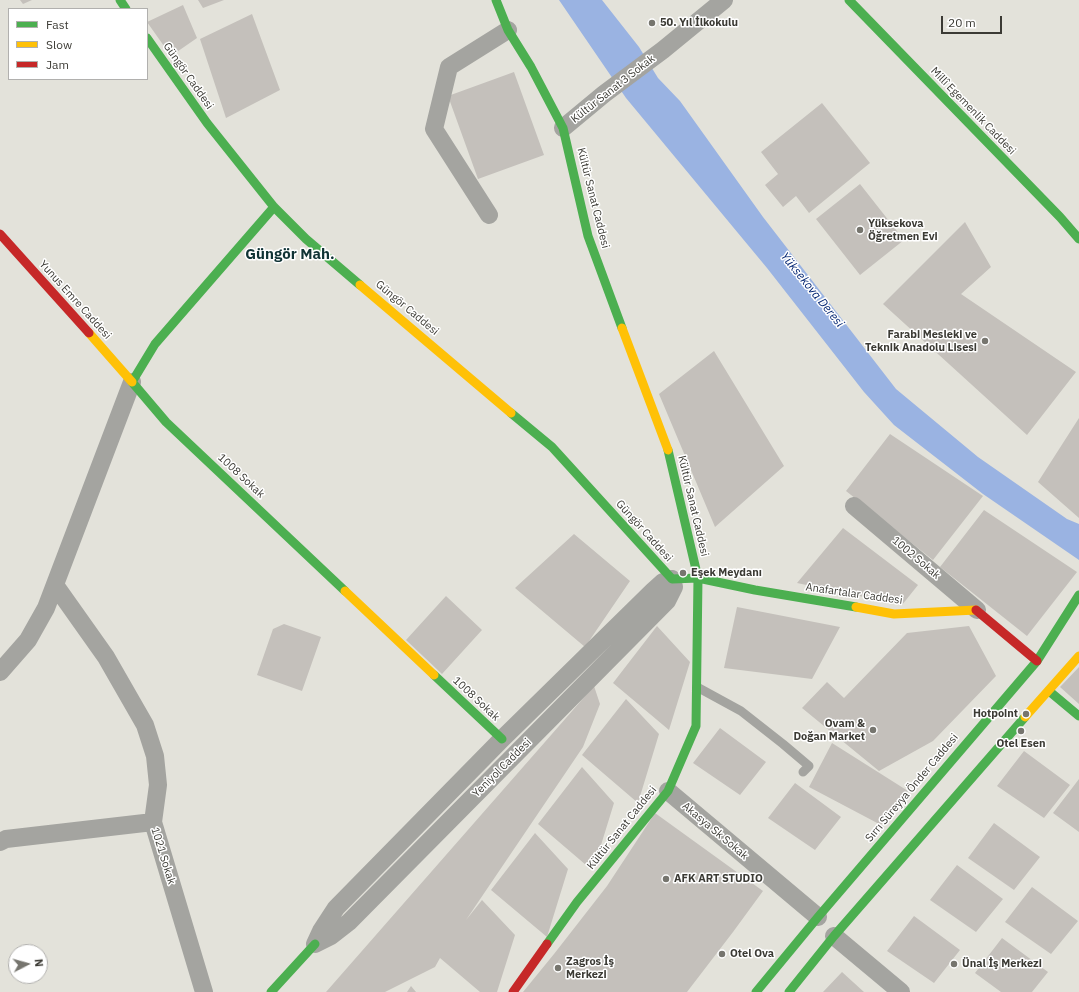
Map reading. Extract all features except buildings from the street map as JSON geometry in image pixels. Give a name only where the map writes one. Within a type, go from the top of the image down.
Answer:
[{"type":"street","name":"Kültür Sanat Caddesi","points":[[496,0],[508,30],[531,67],[563,128],[588,236],[669,453],[698,578],[696,726],[668,791],[577,902],[513,992]]},
{"type":"street","name":"Kültür Sanat 3 Sokak","points":[[563,128],[724,0]]},
{"type":"street","name":"Millî Egemenlik Caddesi","points":[[849,0],[1079,239]]},
{"type":"street","points":[[489,215],[434,129],[450,67],[508,30]]},
{"type":"street","name":"Güngör Caddesi","points":[[148,39],[207,123],[274,208],[306,239],[552,447],[672,579]]},
{"type":"street","points":[[0,672],[28,640],[46,608],[132,382],[155,344],[274,208]]},
{"type":"street","name":"Yunus Emre Caddesi","points":[[0,234],[132,382]]},
{"type":"street","name":"1008 Sokak","points":[[132,382],[166,422],[502,739]]},
{"type":"street","name":"1002 Sokak","points":[[854,506],[977,610]]},
{"type":"street","name":"Yeniyol Caddesi","points":[[271,992],[315,944],[321,931],[336,908],[502,739],[653,591],[663,582],[672,579],[698,578]]},
{"type":"street","name":"Anafartalar Caddesi","points":[[698,578],[755,590],[894,614],[977,610]]},
{"type":"street","name":"Yeniyol Caddesi","points":[[315,944],[332,936],[349,922],[667,601],[674,587],[672,579]]},
{"type":"street","points":[[55,585],[106,657],[145,725],[155,756],[158,785],[153,822]]},
{"type":"street","name":"Sırrı Süreyya Önder Caddesi","points":[[756,992],[1037,661],[1079,595]]},
{"type":"street","points":[[977,610],[1037,661]]},
{"type":"street","points":[[788,992],[834,936],[1079,656]]},
{"type":"street","points":[[1049,691],[1079,716]]},
{"type":"street","name":"Akasya Sk Sokak","points":[[668,791],[818,918]]},
{"type":"street","name":"1021 Sokak","points":[[2,840],[153,822],[204,992]]},
{"type":"street","points":[[834,936],[901,992]]},
{"type":"lane","points":[[697,687],[741,710],[809,766],[803,772]]},
{"type":"water","name":"Yüksekova Deresi","points":[[559,0],[602,0],[639,47],[658,78],[680,101],[763,217],[896,389],[978,457],[1067,519],[1079,524],[1079,560],[983,494],[894,425],[864,392],[767,268],[626,98]]},
{"type":"traffic: fast","points":[[120,0],[125,8]]},
{"type":"traffic: fast","points":[[496,0],[508,30],[531,67],[563,128],[588,236],[622,328]]},
{"type":"traffic: fast","points":[[849,0],[1060,217],[1079,239]]},
{"type":"traffic: fast","points":[[148,39],[207,123],[274,207],[306,239],[360,285]]},
{"type":"traffic: fast","points":[[274,207],[155,344],[132,382],[166,422],[345,591]]},
{"type":"traffic: fast","points":[[511,413],[552,447],[672,579],[698,578],[755,590],[856,607]]},
{"type":"traffic: fast","points":[[547,944],[577,902],[668,791],[696,726],[698,578],[668,450]]},
{"type":"traffic: fast","points":[[756,992],[818,917],[1037,661],[1079,595]]},
{"type":"traffic: fast","points":[[434,675],[502,739]]},
{"type":"traffic: fast","points":[[1049,691],[1079,716]]},
{"type":"traffic: fast","points":[[789,992],[834,936],[1025,717]]},
{"type":"traffic: fast","points":[[271,992],[315,944]]},
{"type":"traffic: slow","points":[[360,285],[511,413]]},
{"type":"traffic: slow","points":[[622,328],[668,450]]},
{"type":"traffic: slow","points":[[89,333],[132,382]]},
{"type":"traffic: slow","points":[[345,591],[434,675]]},
{"type":"traffic: slow","points":[[856,607],[894,614],[976,610]]},
{"type":"traffic: slow","points":[[1025,717],[1079,656]]},
{"type":"traffic: jam","points":[[0,234],[89,333]]},
{"type":"traffic: jam","points":[[976,610],[1037,661]]},
{"type":"traffic: jam","points":[[513,992],[547,944]]},
{"type":"place","name":"50. Yıl İlkokulu","points":[[652,23]]},
{"type":"place","name":"Yüksekova Öğretmen Evi","points":[[860,230]]},
{"type":"place","name":"Farabi Mesleki ve Teknik Anadolu Lisesi","points":[[985,341]]},
{"type":"place","name":"Eşek Meydanı","points":[[683,573]]},
{"type":"place","name":"Hotpoint","points":[[1026,714]]},
{"type":"place","name":"Ovam & Doğan Market","points":[[873,730]]},
{"type":"place","name":"Otel Esen","points":[[1021,731]]},
{"type":"place","name":"AFK ART STUDIO","points":[[666,879]]},
{"type":"place","name":"Otel Ova","points":[[722,954]]},
{"type":"place","name":"Ünal İş Merkezi","points":[[954,964]]},
{"type":"place","name":"Zagros İş Merkezi","points":[[558,968]]},
{"type":"district","name":"Güngör Mah.","points":[[290,255]]}]
